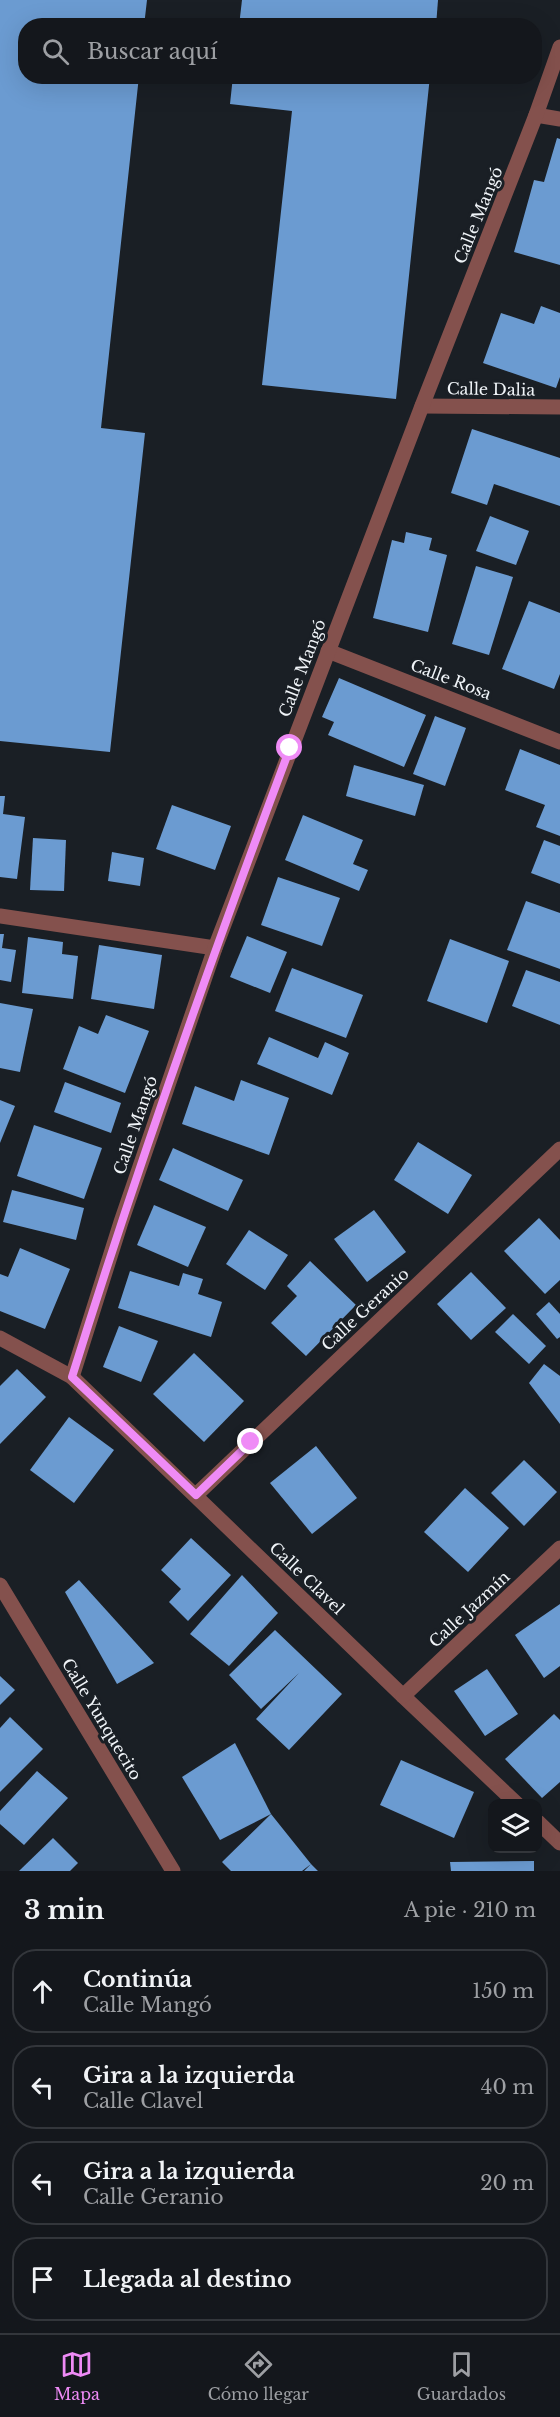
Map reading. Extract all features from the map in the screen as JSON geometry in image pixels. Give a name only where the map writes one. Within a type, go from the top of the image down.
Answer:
[{"type":"street","name":"Calle Mangó","points":[[72,1377],[121,1222],[215,948],[536,115],[560,47]]},
{"type":"street","points":[[536,115],[560,119]]},
{"type":"street","name":"Calle Dalia","points":[[422,406],[560,407]]},
{"type":"street","name":"Calle Rosa","points":[[328,651],[560,742]]},
{"type":"street","points":[[0,916],[215,948]]},
{"type":"street","name":"Calle Geranio","points":[[196,1495],[560,1149]]},
{"type":"street","name":"Calle Clavel","points":[[0,1338],[72,1377],[513,1799]]},
{"type":"street","name":"Calle Jazmín","points":[[403,1696],[560,1548]]},
{"type":"street","name":"Calle Yunquecito","points":[[0,1585],[173,1871]]},
{"type":"street","points":[[542,1827],[560,1844]]},
{"type":"building","points":[[0,0],[147,0],[145,18],[18,18],[18,84],[138,84],[101,428],[145,433],[110,752],[0,741]]},
{"type":"building","points":[[242,0],[438,0],[437,18],[240,18]]},
{"type":"building","points":[[232,84],[429,84],[396,399],[262,385],[292,111],[230,104]]},
{"type":"building","points":[[557,138],[560,139],[560,265],[514,252],[534,180],[544,182]]},
{"type":"building","points":[[541,306],[560,313],[560,377],[556,388],[483,363],[501,313],[534,324]]},
{"type":"building","points":[[472,429],[560,458],[560,506],[494,484],[487,505],[451,493]]},
{"type":"building","points":[[490,516],[529,531],[516,565],[476,551]]},
{"type":"building","points":[[406,532],[432,538],[429,550],[447,555],[428,632],[373,618],[392,540],[404,543]]},
{"type":"building","points":[[476,566],[513,577],[489,655],[452,644]]},
{"type":"building","points":[[529,601],[560,613],[560,674],[554,689],[502,669]]},
{"type":"building","points":[[339,678],[426,715],[404,767],[328,735],[334,722],[322,717]]},
{"type":"building","points":[[435,716],[466,728],[445,786],[413,774]]},
{"type":"building","points":[[520,749],[560,765],[560,836],[536,827],[545,805],[505,790]]},
{"type":"building","points":[[354,765],[424,785],[415,816],[346,796]]},
{"type":"building","points":[[0,796],[5,796],[3,814],[25,817],[17,879],[0,877]]},
{"type":"building","points":[[172,805],[231,826],[215,870],[156,849]]},
{"type":"building","points":[[303,815],[363,840],[353,864],[368,870],[359,891],[285,860]]},
{"type":"building","points":[[33,838],[66,840],[64,891],[30,890]]},
{"type":"building","points":[[544,840],[560,846],[560,884],[531,873]]},
{"type":"building","points":[[112,852],[144,858],[140,886],[108,881]]},
{"type":"building","points":[[278,877],[340,898],[322,946],[261,925]]},
{"type":"building","points":[[526,901],[560,913],[560,969],[507,950]]},
{"type":"building","points":[[0,934],[4,934],[2,948],[16,950],[11,982],[0,980]]},
{"type":"building","points":[[247,936],[287,952],[270,993],[230,977]]},
{"type":"building","points":[[28,937],[63,942],[62,954],[78,956],[73,999],[22,993]]},
{"type":"building","points":[[450,939],[509,961],[487,1023],[427,1001]]},
{"type":"building","points":[[99,945],[162,955],[154,1009],[91,999]]},
{"type":"building","points":[[292,968],[363,995],[346,1038],[275,1011]]},
{"type":"building","points":[[526,970],[560,982],[560,1025],[512,1006]]},
{"type":"building","points":[[0,1003],[33,1009],[20,1072],[0,1068]]},
{"type":"building","points":[[106,1015],[149,1031],[125,1093],[63,1069],[79,1026],[98,1034]]},
{"type":"building","points":[[269,1037],[318,1058],[325,1042],[349,1053],[332,1095],[257,1064]]},
{"type":"building","points":[[241,1080],[289,1098],[269,1155],[182,1124],[195,1086],[234,1101]]},
{"type":"building","points":[[65,1082],[121,1103],[111,1133],[54,1112]]},
{"type":"building","points":[[0,1100],[15,1106],[0,1143]]},
{"type":"building","points":[[34,1125],[102,1148],[84,1199],[17,1176]]},
{"type":"building","points":[[418,1142],[472,1175],[448,1214],[394,1180]]},
{"type":"building","points":[[173,1148],[243,1180],[228,1211],[159,1180]]},
{"type":"building","points":[[12,1190],[84,1208],[76,1240],[3,1222]]},
{"type":"building","points":[[154,1205],[206,1227],[188,1267],[137,1245]]},
{"type":"building","points":[[374,1210],[406,1252],[367,1282],[334,1239]]},
{"type":"building","points":[[539,1218],[560,1240],[560,1280],[545,1294],[504,1251]]},
{"type":"building","points":[[249,1230],[288,1255],[265,1290],[226,1264]]},
{"type":"building","points":[[20,1248],[70,1269],[45,1329],[0,1311],[0,1274],[8,1277]]},
{"type":"building","points":[[310,1261],[356,1305],[306,1356],[271,1323],[297,1296],[287,1286]]},
{"type":"building","points":[[130,1271],[179,1286],[183,1273],[203,1279],[198,1294],[222,1302],[211,1337],[118,1308]]},
{"type":"building","points":[[471,1272],[506,1308],[471,1340],[437,1304]]},
{"type":"building","points":[[549,1302],[560,1314],[560,1337],[557,1339],[536,1314]]},
{"type":"building","points":[[513,1314],[546,1346],[529,1364],[495,1332]]},
{"type":"building","points":[[119,1326],[158,1341],[141,1382],[103,1367]]},
{"type":"building","points":[[194,1353],[244,1401],[204,1442],[153,1394]]},
{"type":"building","points":[[544,1364],[560,1376],[560,1424],[529,1383]]},
{"type":"building","points":[[17,1369],[46,1397],[0,1444],[0,1386]]},
{"type":"building","points":[[69,1417],[114,1450],[74,1503],[30,1470]]},
{"type":"building","points":[[316,1446],[357,1498],[312,1534],[270,1483]]},
{"type":"building","points":[[524,1460],[557,1492],[524,1526],[491,1493]]},
{"type":"building","points":[[465,1488],[509,1528],[468,1572],[424,1532]]},
{"type":"building","points":[[191,1538],[231,1575],[188,1621],[169,1602],[181,1589],[161,1570]]},
{"type":"building","points":[[242,1575],[278,1613],[229,1666],[190,1634]]},
{"type":"building","points":[[79,1580],[154,1663],[117,1684],[65,1592]]},
{"type":"building","points":[[560,1604],[560,1666],[544,1678],[515,1635]]},
{"type":"building","points":[[275,1630],[342,1694],[289,1750],[256,1719],[299,1673],[261,1709],[229,1675]]},
{"type":"building","points":[[487,1669],[518,1714],[485,1736],[454,1691]]},
{"type":"building","points":[[0,1676],[15,1690],[0,1705]]},
{"type":"building","points":[[554,1714],[560,1720],[560,1782],[542,1798],[505,1759]]},
{"type":"building","points":[[10,1717],[43,1749],[0,1792],[0,1728]]},
{"type":"building","points":[[235,1743],[271,1814],[220,1840],[182,1777]]},
{"type":"building","points":[[401,1760],[474,1792],[454,1838],[380,1805]]},
{"type":"building","points":[[37,1771],[68,1798],[24,1845],[0,1824],[0,1811]]},
{"type":"building","points":[[271,1814],[311,1864],[302,1871],[231,1871],[222,1862]]},
{"type":"building","points":[[53,1838],[78,1863],[70,1871],[19,1871]]},
{"type":"building","points":[[534,1861],[534,1871],[451,1871],[450,1862]]},
{"type":"building","points":[[311,1864],[318,1871],[304,1871]]},
{"type":"route","points":[[251,1442],[196,1495],[72,1377],[121,1222],[215,948],[290,748]]}]
